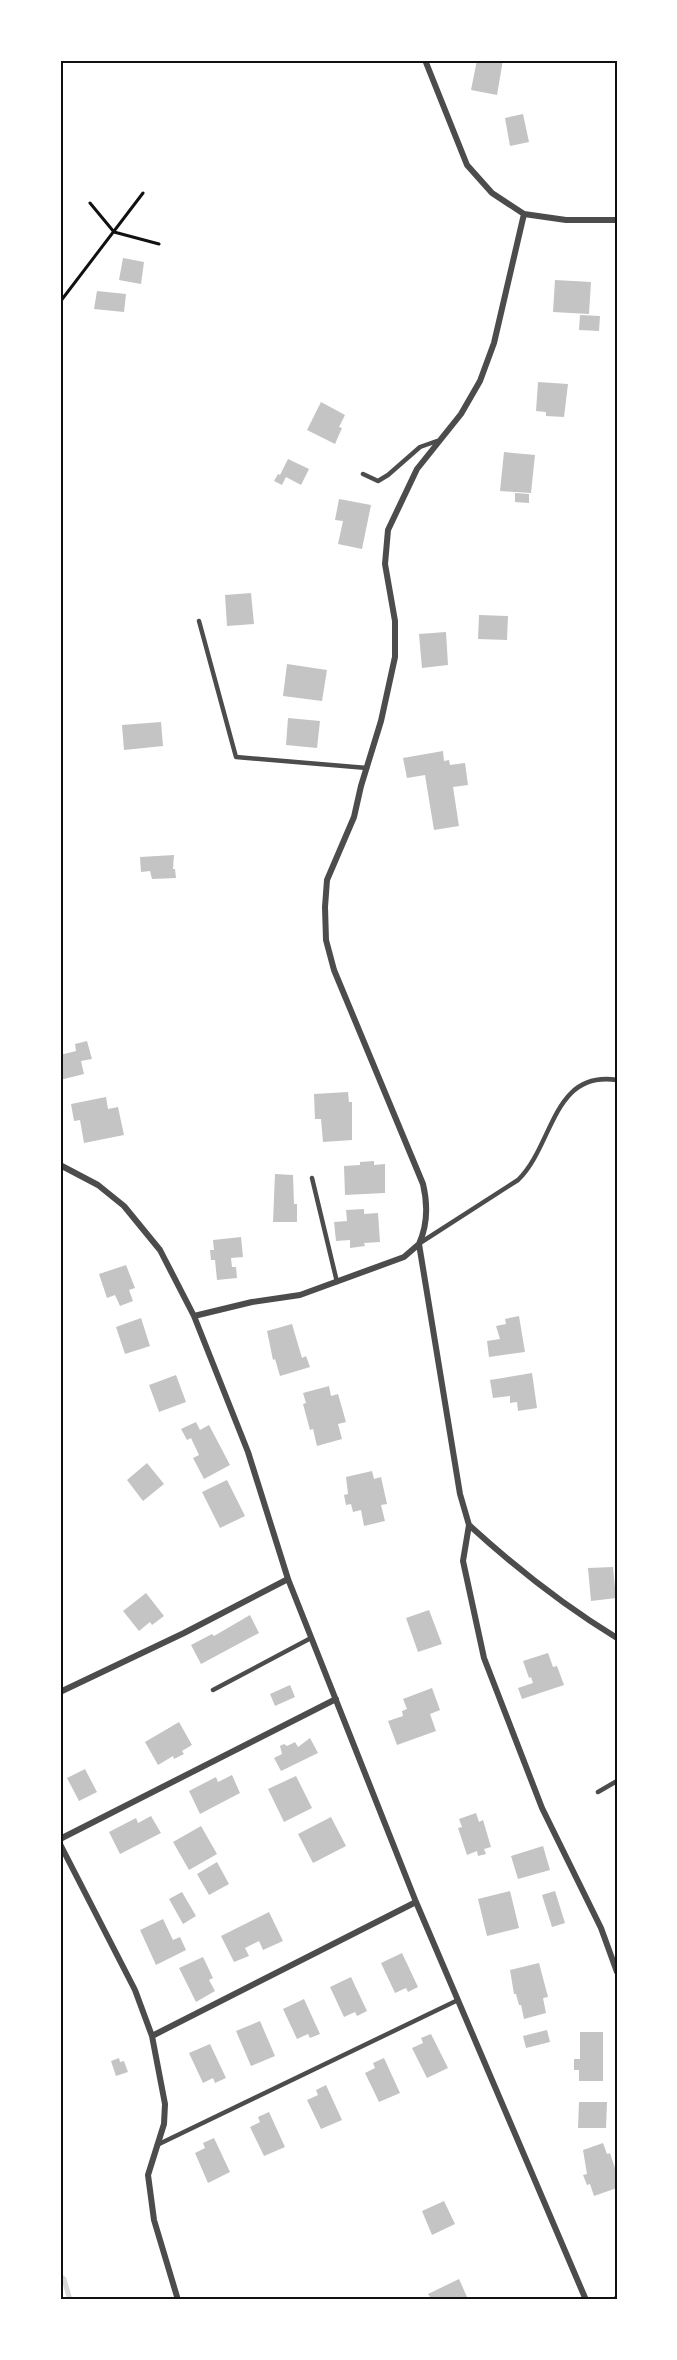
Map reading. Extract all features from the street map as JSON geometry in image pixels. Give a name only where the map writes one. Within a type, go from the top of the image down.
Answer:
[{"type":"street","points":[[424,60],[467,165],[492,193],[524,214],[566,220],[617,220]]},
{"type":"street","points":[[194,1316],[241,1304],[300,1295],[337,1282],[404,1257],[419,1244],[424,1232],[427,1202],[423,1185],[334,970],[326,940],[327,880],[354,817],[390,689],[395,657],[395,621],[385,564],[388,530],[417,469],[437,441],[461,414],[480,381],[494,343],[524,214]]},
{"type":"street","points":[[60,1165],[98,1185],[124,1206],[160,1250],[194,1316],[248,1452],[288,1580],[416,1902],[586,2300]]},
{"type":"street","points":[[419,1244],[460,1494],[469,1525],[463,1561],[484,1658],[542,1808],[602,1928],[617,1972]]},
{"type":"street","points":[[469,1525],[533,1581],[580,1616],[617,1638]]},
{"type":"street","points":[[60,1692],[288,1580]]},
{"type":"street","points":[[60,1839],[336,1699]]},
{"type":"street","points":[[60,1844],[135,1990],[152,2036],[165,2104],[164,2124],[148,2175],[154,2220],[178,2300]]},
{"type":"street","points":[[152,2036],[416,1902]]},
{"type":"lane","points":[[363,474],[378,481],[420,447],[437,441]]},
{"type":"lane","points":[[199,621],[236,757],[367,768]]},
{"type":"lane","points":[[419,1244],[524,1175],[538,1155],[550,1126],[565,1100],[577,1086],[603,1078],[617,1080]]},
{"type":"lane","points":[[312,1178],[337,1282]]},
{"type":"lane","points":[[213,1690],[311,1638]]},
{"type":"lane","points":[[598,1792],[617,1781]]},
{"type":"lane","points":[[157,2145],[458,2000]]},
{"type":"path","points":[[60,302],[143,193]]},
{"type":"path","points":[[90,203],[114,232],[159,244]]},
{"type":"building","points":[[477,60],[503,60],[497,95],[471,90]]},
{"type":"building","points":[[523,114],[529,142],[510,146],[505,118]]},
{"type":"building","points":[[123,258],[144,262],[141,284],[119,280]]},
{"type":"building","points":[[555,280],[591,282],[589,314],[553,312]]},
{"type":"building","points":[[97,291],[126,294],[124,312],[94,309]]},
{"type":"building","points":[[580,315],[600,316],[599,331],[579,330]]},
{"type":"building","points":[[538,382],[568,384],[564,417],[546,416],[546,412],[536,411]]},
{"type":"building","points":[[321,402],[345,415],[335,444],[307,430]]},
{"type":"building","points":[[504,452],[535,455],[531,493],[500,491]]},
{"type":"building","points":[[288,459],[309,469],[301,485],[286,477],[282,485],[274,481],[278,474],[280,475]]},
{"type":"building","points":[[515,493],[529,494],[529,503],[515,502]]},
{"type":"building","points":[[339,499],[371,505],[362,549],[338,544],[343,521],[335,520]]},
{"type":"building","points":[[251,593],[254,624],[227,626],[225,595]]},
{"type":"building","points":[[479,615],[508,616],[507,640],[478,639]]},
{"type":"building","points":[[446,632],[448,665],[422,668],[419,634]]},
{"type":"building","points":[[287,664],[327,670],[322,701],[283,696]]},
{"type":"building","points":[[288,718],[320,721],[317,748],[286,745]]},
{"type":"building","points":[[161,722],[163,746],[124,750],[122,725]]},
{"type":"building","points":[[443,751],[444,761],[449,760],[450,765],[465,763],[468,785],[453,787],[459,826],[434,830],[425,775],[407,778],[403,758]]},
{"type":"building","points":[[174,855],[173,869],[175,869],[176,878],[152,879],[150,871],[141,872],[140,857]]},
{"type":"building","points":[[87,1041],[92,1059],[81,1061],[84,1074],[60,1080],[60,1055],[76,1051],[75,1044]]},
{"type":"building","points":[[348,1092],[349,1102],[352,1102],[352,1140],[323,1142],[321,1119],[315,1119],[314,1094]]},
{"type":"building","points":[[106,1097],[108,1109],[118,1107],[124,1135],[84,1143],[80,1120],[74,1121],[71,1104]]},
{"type":"building","points":[[374,1161],[374,1165],[385,1164],[385,1193],[345,1195],[344,1166]]},
{"type":"building","points":[[275,1174],[293,1175],[297,1222],[273,1222]]},
{"type":"building","points":[[364,1209],[364,1214],[378,1213],[380,1242],[364,1243],[365,1246],[350,1248],[350,1240],[336,1241],[334,1222],[347,1221],[346,1210]]},
{"type":"building","points":[[241,1237],[243,1257],[231,1258],[232,1267],[236,1267],[237,1278],[217,1280],[215,1260],[211,1260],[210,1250],[214,1250],[213,1240]]},
{"type":"building","points":[[126,1265],[135,1288],[129,1290],[133,1301],[120,1306],[115,1295],[107,1298],[99,1274]]},
{"type":"building","points":[[519,1316],[525,1352],[489,1357],[487,1341],[500,1339],[496,1326],[506,1324],[505,1319]]},
{"type":"building","points":[[141,1318],[150,1346],[125,1354],[116,1327]]},
{"type":"building","points":[[292,1324],[302,1358],[306,1356],[310,1367],[280,1376],[275,1359],[273,1360],[267,1331]]},
{"type":"building","points":[[532,1373],[537,1408],[518,1411],[517,1402],[510,1403],[510,1396],[493,1398],[490,1380]]},
{"type":"building","points":[[176,1375],[186,1402],[159,1412],[149,1385]]},
{"type":"building","points":[[329,1386],[331,1396],[338,1394],[346,1422],[338,1424],[342,1439],[317,1446],[303,1404],[306,1403],[303,1393]]},
{"type":"building","points":[[196,1422],[200,1430],[209,1425],[230,1465],[204,1479],[193,1458],[199,1455],[191,1438],[187,1440],[181,1429]]},
{"type":"building","points":[[147,1463],[164,1484],[143,1501],[127,1480]]},
{"type":"building","points":[[372,1471],[374,1479],[381,1477],[387,1504],[381,1505],[385,1521],[364,1526],[361,1510],[353,1512],[351,1504],[346,1505],[344,1495],[348,1494],[346,1477]]},
{"type":"building","points":[[227,1480],[245,1516],[220,1528],[202,1492]]},
{"type":"building","points":[[613,1567],[616,1598],[591,1601],[588,1568]]},
{"type":"building","points":[[146,1593],[164,1616],[152,1625],[150,1622],[139,1631],[123,1611]]},
{"type":"building","points":[[429,1610],[442,1644],[418,1652],[406,1618]]},
{"type":"building","points":[[250,1615],[259,1633],[201,1664],[191,1645],[212,1634],[214,1636]]},
{"type":"building","points":[[548,1653],[553,1667],[557,1666],[564,1685],[522,1699],[518,1688],[533,1683],[523,1661]]},
{"type":"building","points":[[290,1685],[295,1697],[275,1706],[270,1694]]},
{"type":"building","points":[[432,1688],[440,1710],[430,1714],[436,1731],[397,1745],[388,1721],[403,1716],[402,1711],[407,1709],[403,1699]]},
{"type":"building","points":[[179,1722],[192,1745],[182,1751],[184,1754],[174,1759],[173,1756],[158,1765],[145,1742]]},
{"type":"building","points":[[310,1738],[318,1753],[281,1771],[274,1758],[282,1754],[280,1746],[284,1744],[287,1746],[295,1742],[298,1747]]},
{"type":"building","points":[[85,1769],[97,1792],[79,1801],[67,1778]]},
{"type":"building","points":[[232,1775],[240,1793],[200,1814],[189,1791],[216,1777],[218,1782]]},
{"type":"building","points":[[296,1776],[312,1808],[284,1822],[268,1789]]},
{"type":"building","points":[[476,1813],[479,1822],[483,1820],[491,1847],[484,1849],[486,1854],[478,1856],[477,1851],[467,1855],[458,1828],[462,1827],[459,1819]]},
{"type":"building","points":[[151,1816],[161,1833],[120,1854],[109,1832],[136,1818],[138,1823]]},
{"type":"building","points":[[331,1817],[346,1846],[313,1863],[298,1834]]},
{"type":"building","points":[[201,1826],[217,1854],[189,1870],[173,1842]]},
{"type":"building","points":[[543,1846],[550,1870],[518,1879],[511,1856]]},
{"type":"building","points":[[217,1862],[229,1884],[209,1895],[197,1874]]},
{"type":"building","points":[[510,1891],[519,1928],[487,1936],[478,1899]]},
{"type":"building","points":[[555,1891],[565,1923],[552,1927],[542,1895]]},
{"type":"building","points":[[182,1892],[196,1916],[183,1924],[169,1899]]},
{"type":"building","points":[[269,1912],[283,1941],[263,1950],[259,1941],[245,1948],[249,1956],[234,1962],[221,1936]]},
{"type":"building","points":[[163,1919],[173,1940],[180,1937],[186,1950],[156,1965],[140,1930]]},
{"type":"building","points":[[402,1953],[418,1987],[408,1992],[406,1988],[395,1993],[381,1963]]},
{"type":"building","points":[[203,1957],[213,1978],[209,1980],[215,1991],[196,2002],[179,1968]]},
{"type":"building","points":[[539,1963],[548,1997],[543,1998],[546,2013],[524,2019],[521,2005],[514,1994],[510,1970]]},
{"type":"building","points":[[351,1977],[367,2011],[357,2016],[355,2012],[344,2017],[330,1987]]},
{"type":"building","points":[[304,1999],[320,2034],[310,2038],[308,2034],[297,2039],[283,2009]]},
{"type":"building","points":[[260,2021],[275,2056],[251,2066],[236,2031]]},
{"type":"building","points":[[547,2030],[550,2042],[526,2048],[523,2036]]},
{"type":"building","points":[[580,2032],[603,2032],[603,2081],[579,2081],[579,2070],[574,2070],[574,2059],[580,2059]]},
{"type":"building","points":[[431,2034],[448,2068],[427,2078],[412,2048],[423,2043],[421,2038]]},
{"type":"building","points":[[210,2044],[226,2078],[215,2083],[213,2078],[203,2083],[189,2053]]},
{"type":"building","points":[[119,2058],[120,2062],[124,2061],[128,2072],[116,2076],[111,2061]]},
{"type":"building","points":[[384,2058],[400,2093],[379,2102],[365,2073],[375,2068],[373,2063]]},
{"type":"building","points":[[326,2085],[342,2120],[321,2129],[307,2100],[318,2095],[316,2090]]},
{"type":"building","points":[[579,2102],[607,2102],[606,2128],[578,2128]]},
{"type":"building","points":[[269,2112],[285,2147],[264,2156],[250,2127],[260,2122],[258,2117]]},
{"type":"building","points":[[214,2138],[230,2172],[208,2183],[195,2153],[205,2148],[203,2143]]},
{"type":"building","points":[[603,2143],[607,2154],[610,2153],[615,2168],[617,2167],[617,2188],[594,2196],[590,2184],[587,2185],[583,2175],[587,2174],[583,2150]]},
{"type":"building","points":[[444,2201],[455,2224],[432,2235],[422,2211]]},
{"type":"building","points":[[459,2279],[467,2297],[462,2300],[432,2300],[428,2294]]},
{"type":"waterway","points":[[60,2276],[64,2279],[70,2300]]}]
